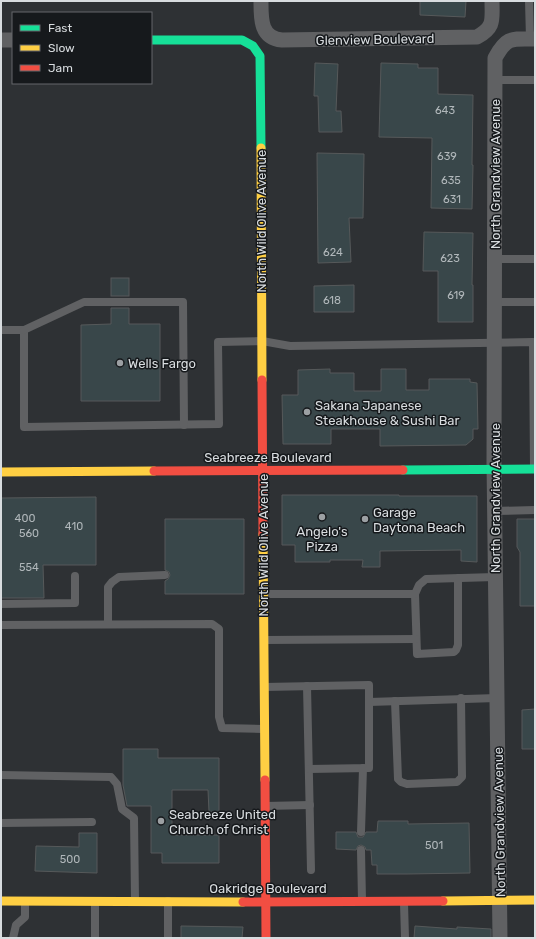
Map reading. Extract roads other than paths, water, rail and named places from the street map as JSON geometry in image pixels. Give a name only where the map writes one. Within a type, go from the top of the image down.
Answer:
[{"type":"main road","name":"North Wild Olive Avenue","points":[[152,40],[242,40],[254,46],[260,56],[266,938]]},
{"type":"main road","name":"Seabreeze Boulevard","points":[[1,472],[534,470]]},
{"type":"main road","name":"Oakridge Boulevard","points":[[1,901],[362,902],[535,900]]},
{"type":"street","name":"Glenview Boulevard","points":[[261,1],[261,20],[264,30],[273,37],[282,40],[477,37],[487,32],[492,22],[492,1]]},
{"type":"street","name":"North Grandview Avenue","points":[[500,938],[494,470],[495,58],[501,47],[512,39],[532,39]]},
{"type":"street","points":[[1,40],[12,40]]},
{"type":"lane","points":[[530,1],[532,39]]},
{"type":"lane","points":[[495,80],[535,80]]},
{"type":"lane","points":[[494,259],[535,259]]},
{"type":"lane","points":[[1,330],[24,330],[84,302],[183,302],[184,425]]},
{"type":"lane","points":[[494,302],[535,302]]},
{"type":"lane","points":[[24,330],[24,427],[219,424],[218,342],[262,341],[290,346],[533,342],[534,470]]},
{"type":"lane","points":[[495,511],[535,510]]},
{"type":"lane","points":[[108,624],[108,588],[112,582],[119,577],[165,575]]},
{"type":"lane","points":[[1,604],[75,603],[75,576]]},
{"type":"lane","points":[[458,578],[458,645],[456,650],[454,652],[417,654],[415,594],[419,585],[426,579],[458,578],[495,577]]},
{"type":"lane","points":[[263,594],[415,594]]},
{"type":"lane","points":[[1,625],[212,624],[219,629],[219,717],[222,728],[264,730]]},
{"type":"lane","points":[[264,640],[416,639]]},
{"type":"lane","points":[[264,687],[369,685],[369,768],[309,769]]},
{"type":"lane","points":[[308,686],[311,870]]},
{"type":"lane","points":[[395,701],[398,779],[401,782],[414,784],[457,782],[462,776],[461,698]]},
{"type":"lane","points":[[370,702],[497,698]]},
{"type":"lane","points":[[361,832],[363,768]]},
{"type":"lane","points":[[1,775],[111,777],[117,784],[122,809],[134,818],[136,901]]},
{"type":"lane","points":[[264,806],[310,805]]},
{"type":"lane","points":[[1,823],[92,822]]},
{"type":"lane","points":[[361,850],[362,902]]},
{"type":"lane","points":[[12,938],[16,924],[25,917],[25,901]]},
{"type":"lane","points":[[95,901],[95,938]]},
{"type":"lane","points":[[168,901],[168,938]]},
{"type":"lane","points":[[404,901],[404,938]]},
{"type":"place","name":"Wells Fargo","points":[[120,363]]},
{"type":"place","name":"Sakana Japanese Steakhouse & Sushi Bar","points":[[307,412]]},
{"type":"place","name":"Angelo's Pizza","points":[[322,517]]},
{"type":"place","name":"Garage Daytona Beach","points":[[365,519]]},
{"type":"place","name":"Seabreeze United Church of Christ","points":[[161,821]]}]
